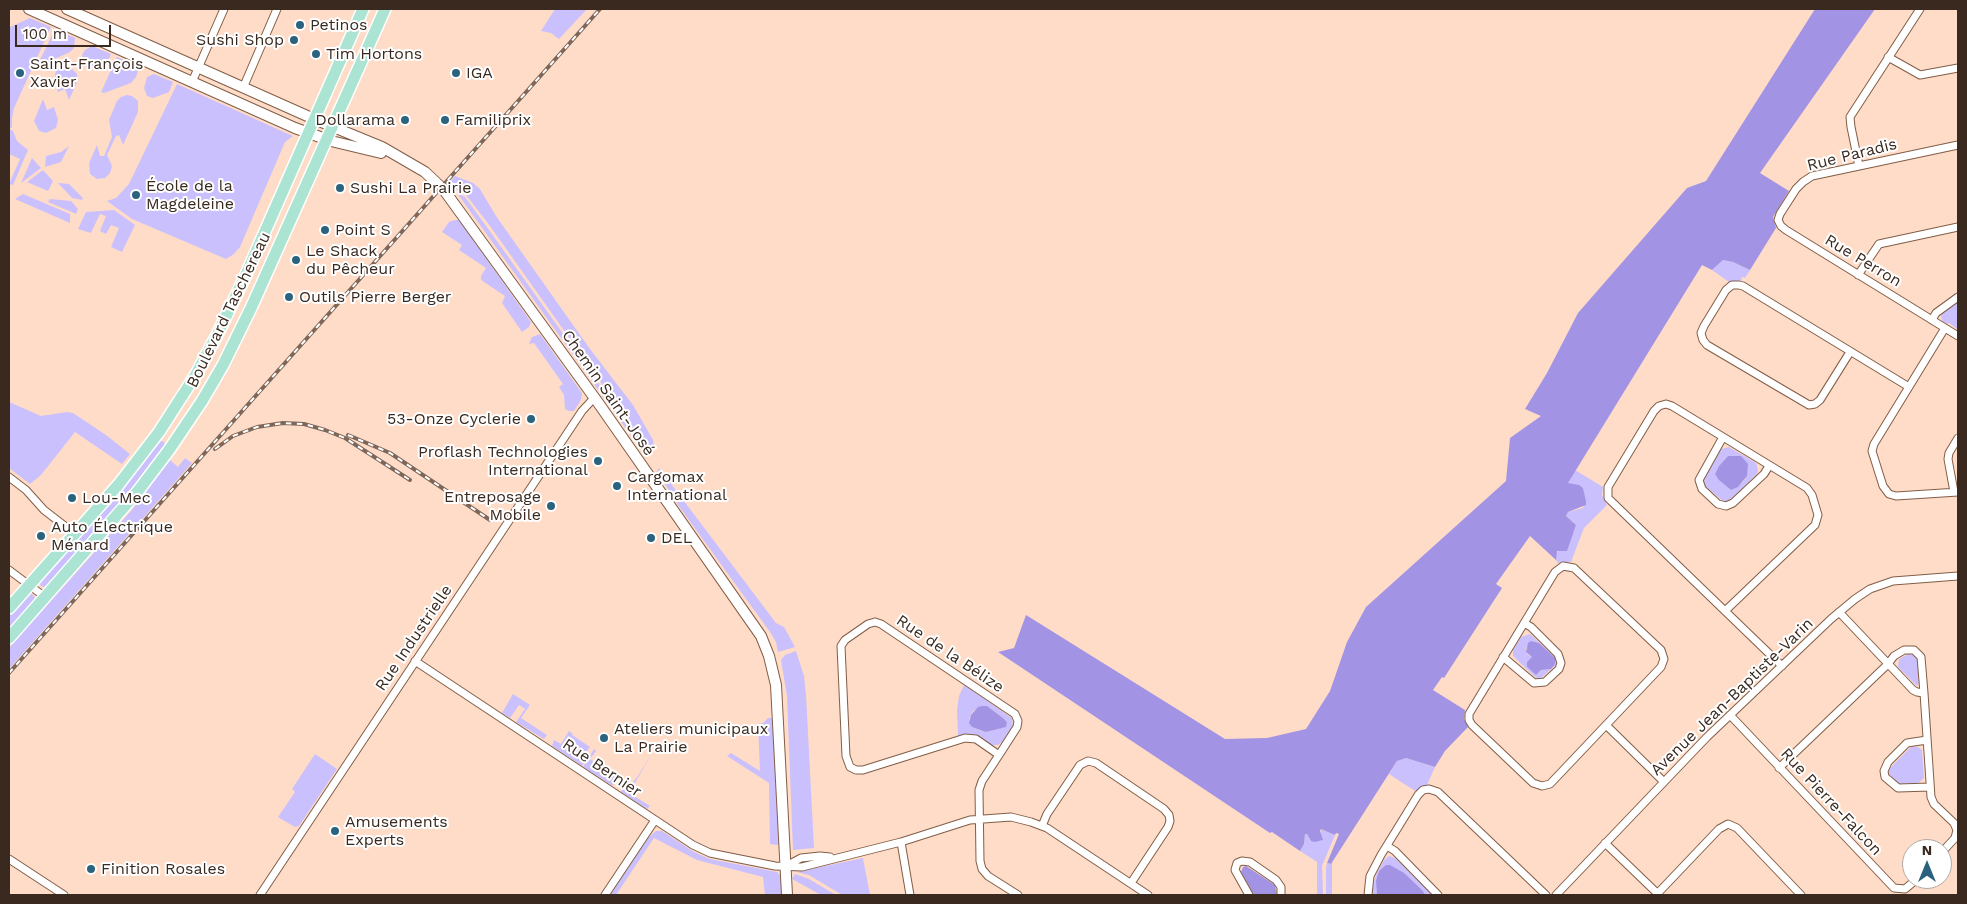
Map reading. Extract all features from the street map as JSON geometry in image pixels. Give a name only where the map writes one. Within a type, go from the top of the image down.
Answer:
[{"type":"main road","name":"Boulevard Taschereau","points":[[9,608],[119,484],[159,432],[190,384],[217,335],[266,231],[363,9]]},
{"type":"main road","name":"Boulevard Taschereau","points":[[9,638],[133,497],[175,442],[202,401],[234,343],[385,9]]},
{"type":"main road","points":[[266,231],[283,238]]},
{"type":"main road","points":[[217,335],[234,343]]},
{"type":"main road","points":[[159,432],[175,442]]},
{"type":"street","name":"Chemin Saint-José","points":[[29,9],[309,133],[327,140],[406,161]]},
{"type":"street","name":"Chemin Saint-José","points":[[68,9],[243,88],[382,147],[430,175],[444,190],[751,619],[765,645],[773,669],[776,691],[787,895]]},
{"type":"street","points":[[192,82],[224,9]]},
{"type":"street","points":[[243,88],[278,9]]},
{"type":"street","points":[[1859,166],[1850,127],[1850,116],[1920,9]]},
{"type":"street","points":[[1888,57],[1920,75],[1958,68]]},
{"type":"street","name":"Rue Paradis","points":[[1781,226],[1778,220],[1780,214],[1796,189],[1803,182],[1817,175],[1958,145]]},
{"type":"street","name":"Rue Perron","points":[[1781,226],[1958,336]]},
{"type":"street","points":[[1858,275],[1879,244],[1958,226]]},
{"type":"street","points":[[1850,352],[1820,400],[1809,406],[1707,345],[1701,333],[1726,290],[1732,285],[1739,285],[1909,387]]},
{"type":"street","points":[[1932,320],[1936,313],[1958,297]]},
{"type":"street","points":[[1945,328],[1873,447],[1873,454],[1883,486],[1889,494],[1896,496],[1956,492],[1948,460],[1949,453],[1958,438]]},
{"type":"street","name":"Rue Industrielle","points":[[260,895],[582,410],[594,398]]},
{"type":"street","points":[[1725,611],[1813,528],[1817,520],[1817,512],[1809,490],[1672,406],[1666,404],[1659,406],[1654,411],[1609,484],[1606,492],[1609,501],[1782,666]]},
{"type":"street","points":[[1723,437],[1699,480],[1702,489],[1718,504],[1726,506],[1733,504],[1764,474],[1769,466]]},
{"type":"street","points":[[9,478],[26,490],[44,510],[75,534]]},
{"type":"street","points":[[1569,566],[1574,568],[1661,650],[1664,659],[1661,667],[1550,784],[1542,786],[1536,784],[1469,720],[1470,712],[1524,623],[1555,572],[1560,567],[1569,566]]},
{"type":"street","points":[[9,570],[45,597]]},
{"type":"street","name":"Avenue Jean-Baptiste-Varin","points":[[1556,895],[1730,715],[1839,612],[1865,592],[1881,584],[1904,579],[1958,576]]},
{"type":"street","points":[[1839,612],[1913,690],[1924,693]]},
{"type":"street","name":"Rue de la Bélize","points":[[999,754],[979,741],[965,738],[863,770],[853,769],[848,764],[846,756],[842,643],[868,624],[879,623],[1017,717],[1017,727],[980,785],[979,818],[982,869],[988,876],[1018,895]]},
{"type":"street","points":[[1503,657],[1534,683],[1545,682],[1559,669],[1561,663],[1558,654],[1524,623]]},
{"type":"street","points":[[1779,768],[1888,664],[1894,656],[1904,650],[1911,650],[1918,653],[1922,662],[1932,802],[1953,822],[1956,828],[1955,838],[1952,841]]},
{"type":"street","name":"Rue Bernier","points":[[415,662],[693,845],[710,854],[766,865],[802,867],[901,842],[979,818],[1011,818],[1042,826],[1131,882],[1148,895]]},
{"type":"street","name":"Rue Pierre-Falcon","points":[[1730,715],[1894,888],[1899,890],[1905,889]]},
{"type":"street","points":[[1606,725],[1664,782]]},
{"type":"street","points":[[1927,740],[1908,744],[1888,762],[1884,771],[1885,777],[1896,787],[1930,787]]},
{"type":"street","points":[[1042,826],[1047,814],[1080,765],[1088,761],[1096,764],[1164,809],[1169,815],[1168,827],[1131,882]]},
{"type":"street","points":[[1368,895],[1370,876],[1418,795],[1423,790],[1433,789],[1546,895]]},
{"type":"street","points":[[605,895],[655,820]]},
{"type":"street","points":[[1605,844],[1658,894],[1719,829],[1728,824],[1737,828],[1801,895]]},
{"type":"street","points":[[901,842],[910,895]]},
{"type":"street","points":[[1387,846],[1395,851],[1438,895]]},
{"type":"street","points":[[9,859],[64,895]]},
{"type":"street","points":[[1249,895],[1235,870],[1242,861],[1250,862],[1276,880],[1281,887],[1282,895]]},
{"type":"shaded area","points":[[555,9],[587,9],[559,39],[551,33],[541,31]]},
{"type":"shaded area","points":[[1815,9],[1875,9],[1760,173],[1789,191],[1773,217],[1776,228],[1750,270],[1733,262],[1723,260],[1712,270],[1702,265],[1568,483],[1579,485],[1583,488],[1586,505],[1568,512],[1566,516],[1576,525],[1567,551],[1557,551],[1556,560],[1530,536],[1496,584],[1502,588],[1444,678],[1442,677],[1433,690],[1465,710],[1464,719],[1468,727],[1445,751],[1435,767],[1406,758],[1397,761],[1331,864],[1327,863],[1339,834],[1336,833],[1335,835],[1321,829],[1323,840],[1315,842],[1311,841],[1307,834],[1305,834],[1304,844],[1300,851],[998,652],[1014,648],[1026,615],[1225,739],[1267,738],[1306,729],[1330,691],[1347,642],[1366,607],[1506,481],[1510,438],[1541,416],[1525,409],[1547,373],[1578,313],[1687,188],[1706,181]]},
{"type":"shaded area","name":"Saint-François Xavier","points":[[30,18],[51,27],[14,108],[12,128],[9,127],[9,26]]},
{"type":"shaded area","points":[[55,29],[75,38],[74,48],[70,52],[41,65],[38,64]]},
{"type":"shaded area","points":[[92,46],[111,54],[107,63],[88,69],[84,65],[82,55],[85,50]]},
{"type":"shaded area","points":[[117,57],[136,66],[138,71],[136,77],[131,83],[104,93],[101,92]]},
{"type":"shaded area","points":[[61,67],[70,67],[77,74],[77,82],[69,100],[65,89],[58,92],[54,79],[56,71]]},
{"type":"shaded area","points":[[154,74],[173,82],[169,92],[153,98],[147,96],[144,88],[147,77]]},
{"type":"shaded area","points":[[177,84],[293,136],[285,142],[240,247],[226,259],[132,219],[107,201],[116,198],[129,184]]},
{"type":"shaded area","points":[[127,95],[132,96],[138,101],[138,112],[123,145],[119,135],[116,136],[107,155],[112,166],[110,173],[105,178],[97,179],[90,174],[89,163],[97,145],[100,156],[104,156],[112,137],[109,120],[117,101]]},
{"type":"shaded area","points":[[43,99],[47,110],[54,107],[58,120],[56,128],[46,133],[39,131],[34,121]]},
{"type":"shaded area","points":[[9,129],[13,131],[17,141],[28,150],[13,185],[9,184],[20,159],[9,154]]},
{"type":"shaded area","points":[[69,146],[61,162],[45,167],[46,156],[61,152]]},
{"type":"shaded area","points":[[32,158],[41,168],[21,183]]},
{"type":"shaded area","points":[[43,170],[53,181],[48,191],[27,182]]},
{"type":"shaded area","points":[[455,176],[473,183],[480,189],[496,216],[590,349],[633,405],[653,440],[652,453],[634,436],[626,418],[490,226],[466,195],[455,189],[450,181]]},
{"type":"shaded area","points":[[58,183],[69,184],[83,198],[82,200],[72,198]]},
{"type":"shaded area","points":[[457,193],[465,197],[489,230],[624,419],[632,437]]},
{"type":"shaded area","points":[[23,194],[70,214],[70,223],[15,199]]},
{"type":"shaded area","points":[[50,199],[71,201],[78,209],[76,214],[48,202]]},
{"type":"shaded area","points":[[114,210],[135,225],[122,252],[111,247],[119,228],[111,225],[106,234],[100,231],[106,216],[100,214],[91,233],[78,229],[86,212]]},
{"type":"shaded area","points":[[459,220],[531,322],[529,327],[522,332],[502,303],[505,296],[481,280],[481,276],[486,268],[459,250],[462,245],[442,232],[449,222]]},
{"type":"shaded area","points":[[1723,260],[1733,262],[1750,270],[1745,278],[1742,277],[1741,281],[1729,282],[1712,270]]},
{"type":"shaded area","points":[[1958,301],[1958,330],[1949,323],[1943,322],[1941,317],[1942,313]]},
{"type":"shaded area","points":[[540,334],[582,393],[581,400],[574,411],[565,409],[564,395],[559,387],[563,384],[534,343],[529,344],[532,337]]},
{"type":"shaded area","points":[[9,402],[41,416],[67,412],[73,413],[130,454],[122,464],[75,432],[41,475],[30,484],[9,468]]},
{"type":"shaded area","points":[[159,440],[164,442],[166,446],[145,476],[47,588],[41,586],[39,582]]},
{"type":"shaded area","points":[[1729,447],[1756,463],[1758,470],[1757,474],[1727,501],[1723,501],[1705,486],[1704,479],[1721,449]],"holes":[[[1728,456],[1741,456],[1747,476],[1742,483],[1731,490],[1715,474]]]},
{"type":"shaded area","points":[[1728,456],[1741,456],[1748,464],[1747,476],[1738,487],[1731,490],[1715,474]]},
{"type":"shaded area","points":[[185,458],[192,463],[9,669],[9,648],[131,511],[170,460],[178,467]]},
{"type":"shaded area","points":[[659,468],[776,623],[784,627],[795,647],[778,652],[776,642],[770,632],[678,505],[657,471]]},
{"type":"shaded area","points":[[1575,470],[1603,487],[1602,495],[1607,505],[1584,528],[1571,562],[1558,563],[1555,554],[1569,542],[1576,525],[1566,516],[1568,512],[1583,508],[1586,501],[1583,488],[1568,483]]},
{"type":"shaded area","points":[[27,594],[32,594],[36,599],[9,632],[9,614]]},
{"type":"shaded area","points":[[1530,634],[1556,658],[1555,666],[1540,679],[1535,677],[1513,656],[1513,650],[1521,637]],"holes":[[[1531,641],[1539,643],[1554,658],[1551,669],[1541,670],[1536,675],[1527,667],[1532,657],[1527,654],[1526,648]]]},
{"type":"shaded area","points":[[1531,641],[1539,643],[1555,658],[1555,664],[1551,669],[1541,670],[1536,675],[1527,667],[1527,662],[1532,657],[1526,652],[1528,643]]},
{"type":"shaded area","points":[[796,651],[804,676],[806,695],[814,848],[793,850],[787,696],[781,660],[785,655]]},
{"type":"shaded area","points":[[1908,654],[1913,655],[1917,659],[1919,683],[1917,686],[1898,667],[1899,659]]},
{"type":"shaded area","points":[[964,685],[1012,718],[1013,726],[1002,742],[998,745],[992,745],[972,734],[958,736],[957,710],[959,696]],"holes":[[[982,706],[987,706],[1007,722],[1005,727],[986,732],[972,727],[969,719],[973,711]]]},
{"type":"shaded area","points":[[513,694],[530,705],[521,718],[547,735],[544,739],[516,722],[525,709],[519,705],[510,718],[502,713]]},
{"type":"shaded area","points":[[987,706],[1003,718],[1007,722],[1006,727],[986,732],[972,727],[969,723],[971,715],[978,707]]},
{"type":"shaded area","points":[[768,718],[773,718],[780,843],[777,845],[770,844],[769,783],[727,756],[731,753],[760,771],[758,724],[763,723]]},
{"type":"shaded area","points":[[569,731],[590,747],[585,753],[589,756],[582,766],[552,746],[554,740],[561,744]]},
{"type":"shaded area","points":[[1912,746],[1922,750],[1924,778],[1918,783],[1899,784],[1889,774],[1888,770]]},
{"type":"shaded area","points":[[594,749],[596,751],[590,759],[618,778],[614,785],[611,785],[583,767]]},
{"type":"shaded area","points":[[653,752],[629,793],[650,806],[647,809],[621,792],[625,783],[630,786],[638,776]]},
{"type":"shaded area","points":[[315,754],[337,769],[299,826],[295,827],[278,817],[295,792],[292,789]]},
{"type":"shaded area","points":[[1406,758],[1435,767],[1427,785],[1415,791],[1389,774],[1397,761]]},
{"type":"shaded area","points":[[1321,829],[1335,835],[1322,866],[1323,895],[1317,895],[1317,862],[1300,851],[1304,844],[1305,834],[1307,834],[1311,841],[1321,841]]},
{"type":"shaded area","points":[[656,831],[662,831],[694,852],[710,859],[777,872],[780,875],[783,895],[765,895],[763,877],[697,860],[654,838],[616,895],[610,895],[648,838]]},
{"type":"shaded area","points":[[1389,856],[1395,858],[1433,895],[1425,895],[1423,891],[1373,895],[1376,875],[1384,860]]},
{"type":"shaded area","points":[[863,858],[870,895],[842,895],[809,875],[797,872]]},
{"type":"shaded area","points":[[1327,863],[1332,863],[1332,895],[1326,895]]},
{"type":"shaded area","points":[[1386,865],[1390,865],[1404,873],[1425,895],[1377,894],[1376,881],[1379,871]]},
{"type":"shaded area","points":[[1246,866],[1275,885],[1277,895],[1254,895],[1241,872],[1243,867]]},
{"type":"shaded area","points":[[795,874],[809,879],[836,895],[821,895],[792,879]]},
{"type":"railway","points":[[9,673],[600,9]]},
{"type":"railway","points":[[215,449],[233,436],[257,427],[283,423],[304,424],[345,438],[410,480]]},
{"type":"railway","points":[[348,435],[390,453],[490,520]]},
{"type":"place","name":"Petinos","points":[[300,25]]},
{"type":"place","name":"Sushi Shop","points":[[294,40]]},
{"type":"place","name":"Tim Hortons","points":[[316,54]]},
{"type":"place","name":"Saint-François Xavier","points":[[20,73]]},
{"type":"place","name":"IGA","points":[[456,73]]},
{"type":"place","name":"Dollarama","points":[[405,120]]},
{"type":"place","name":"Familiprix","points":[[445,120]]},
{"type":"place","name":"Sushi La Prairie","points":[[340,188]]},
{"type":"place","name":"École de la Magdeleine","points":[[136,195]]},
{"type":"place","name":"Point S","points":[[325,230]]},
{"type":"place","name":"Le Shack du Pêcheur","points":[[296,260]]},
{"type":"place","name":"Outils Pierre Berger","points":[[289,297]]},
{"type":"place","name":"53-Onze Cyclerie","points":[[531,419]]},
{"type":"place","name":"Proflash Technologies International","points":[[598,461]]},
{"type":"place","name":"Cargomax International","points":[[617,486]]},
{"type":"place","name":"Lou-Mec","points":[[72,498]]},
{"type":"place","name":"Entreposage Mobile","points":[[551,506]]},
{"type":"place","name":"Auto Électrique Ménard","points":[[41,536]]},
{"type":"place","name":"DEL","points":[[651,538]]},
{"type":"place","name":"Ateliers municipaux La Prairie","points":[[604,738]]},
{"type":"place","name":"Amusements Experts","points":[[335,831]]},
{"type":"place","name":"Finition Rosales","points":[[91,869]]}]
